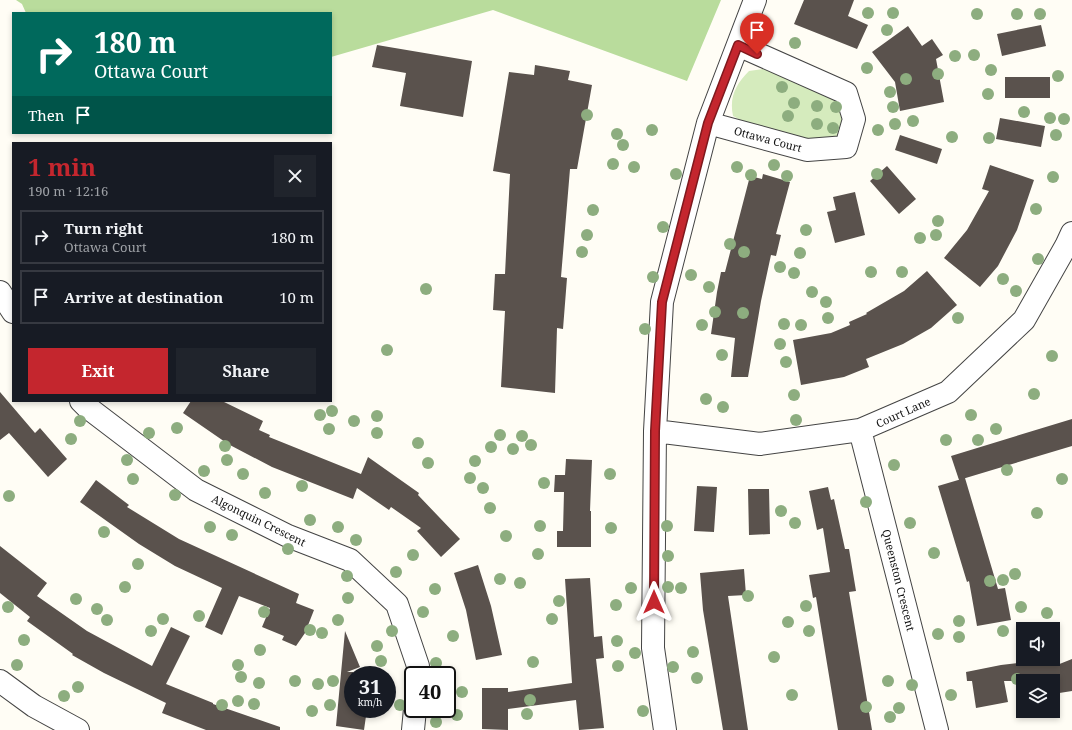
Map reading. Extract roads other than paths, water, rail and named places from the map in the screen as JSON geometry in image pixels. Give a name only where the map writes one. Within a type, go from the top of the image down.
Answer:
[{"type":"street","points":[[665,730],[653,648],[655,431],[662,302],[708,123],[755,0]]},
{"type":"street","name":"Ottawa Court","points":[[708,123],[807,150],[846,147],[854,119],[846,93],[738,45]]},
{"type":"street","name":"Court Lane","points":[[655,431],[760,444],[860,430],[948,392],[1024,320],[1072,233]]},
{"type":"street","points":[[0,292],[12,310]]},
{"type":"street","name":"Algonquin Crescent","points":[[83,402],[87,407],[196,490],[288,536],[350,560],[397,604],[418,666]]},
{"type":"street","name":"Queenston Crescent","points":[[860,430],[937,730]]},
{"type":"street","points":[[0,681],[34,706],[78,730]]},
{"type":"street","points":[[413,730],[414,718]]}]
